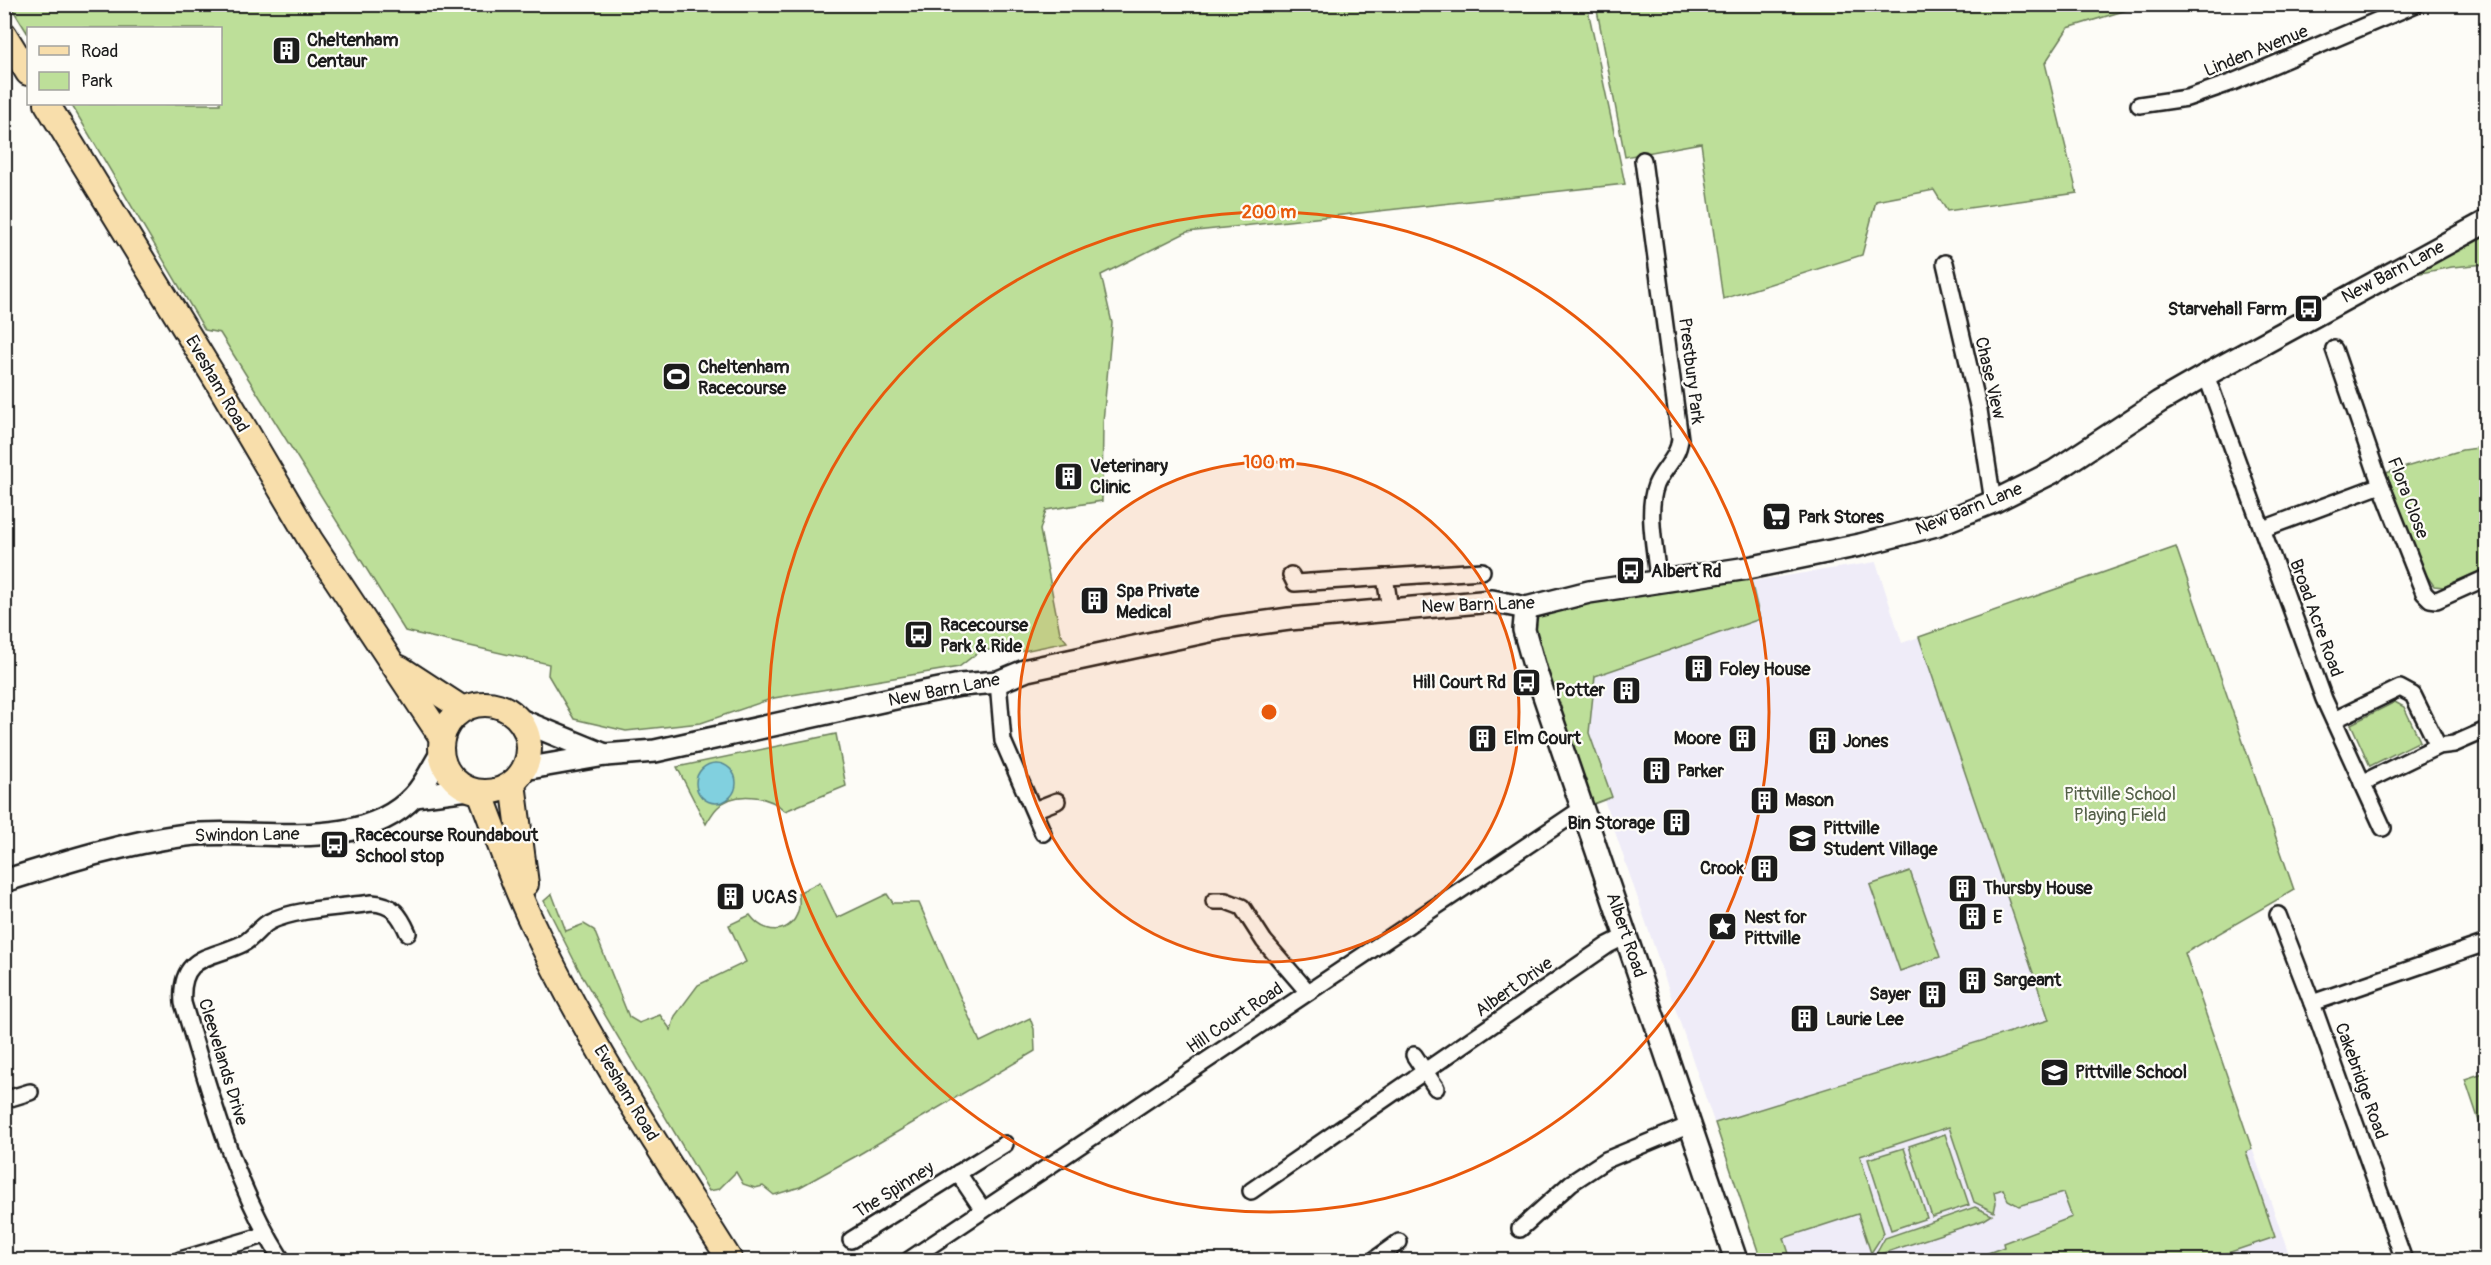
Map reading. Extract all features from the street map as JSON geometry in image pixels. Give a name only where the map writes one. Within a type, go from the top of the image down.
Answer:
[{"type":"main road","points":[[4,34],[27,71]]},
{"type":"main road","name":"Evesham Road","points":[[48,105],[209,368],[311,541],[391,661],[441,746]]},
{"type":"main road","name":"New Barn Lane","points":[[519,776],[605,755],[655,751],[929,691],[960,685],[999,682],[1027,670],[1223,628],[1294,618],[1492,601],[1526,608],[1589,592],[1748,568],[1860,545],[1936,525],[1993,502],[2053,472],[2159,402],[2487,222]]},
{"type":"main road","name":"Albert Road","points":[[1526,608],[1524,630],[1536,672],[1736,1260]]},
{"type":"main road","points":[[391,661],[463,709]]},
{"type":"main road","points":[[519,776],[495,791],[474,791],[455,781],[448,773],[441,746],[448,723],[463,709],[475,705],[495,705],[509,710],[520,720],[529,740],[530,752],[519,776],[531,922]]},
{"type":"main road","name":"New Barn Lane","points":[[520,720],[605,755]]},
{"type":"main road","name":"Swindon Lane","points":[[4,881],[110,850],[183,836],[208,833],[296,835],[347,830],[374,822],[389,815],[415,796],[441,746]]},
{"type":"main road","points":[[474,791],[531,922]]},
{"type":"main road","name":"Swindon Lane","points":[[415,796],[474,791]]},
{"type":"main road","name":"Evesham Road","points":[[531,922],[570,999],[628,1099],[730,1260]]},
{"type":"street","name":"Linden Avenue","points":[[2139,105],[2187,98],[2233,82],[2416,4]]},
{"type":"street","name":"Prestbury Park","points":[[1643,160],[1680,440],[1677,454],[1657,482],[1652,502],[1658,580]]},
{"type":"street","name":"Chase View","points":[[1945,263],[1979,410],[1993,502]]},
{"type":"street","name":"Flora Close","points":[[2334,349],[2381,485],[2426,596],[2433,600],[2440,599],[2487,578]]},
{"type":"street","name":"Broad Acre Road","points":[[2206,375],[2334,720],[2383,828]]},
{"type":"street","points":[[2263,529],[2381,485]]},
{"type":"street","name":"New Barn Lane","points":[[1291,576],[1295,583],[1482,571]]},
{"type":"street","points":[[1385,577],[1390,609]]},
{"type":"street","points":[[999,682],[1003,741],[1043,833]]},
{"type":"street","points":[[2334,720],[2400,688],[2405,689],[2413,695],[2438,746]]},
{"type":"street","points":[[2362,783],[2438,746],[2454,744],[2487,730]]},
{"type":"street","points":[[1034,810],[1057,801]]},
{"type":"street","name":"Hill Court Road","points":[[909,1260],[1583,808]]},
{"type":"street","points":[[1214,902],[1226,901],[1242,907],[1264,941],[1308,992]]},
{"type":"street","name":"Cleevelands Drive","points":[[282,1260],[265,1235],[246,1194],[186,1014],[182,994],[186,976],[205,956],[243,943],[269,922],[288,916],[381,903],[389,906],[400,916],[408,933]]},
{"type":"street","name":"Cakebridge Road","points":[[2278,915],[2404,1260]]},
{"type":"street","name":"Albert Drive","points":[[1251,1191],[1608,945],[1626,936]]},
{"type":"street","points":[[2312,1003],[2487,943]]},
{"type":"street","points":[[1414,1055],[1436,1088]]},
{"type":"street","points":[[4,1100],[30,1092]]},
{"type":"street","points":[[1520,1229],[1571,1184],[1606,1160],[1690,1125]]},
{"type":"street","name":"The Spinney","points":[[851,1240],[1005,1144]]},
{"type":"street","name":"The Spinney","points":[[958,1173],[983,1210]]},
{"type":"street","points":[[180,1260],[265,1235]]},
{"type":"street","points":[[1374,1260],[1399,1242]]},
{"type":"shaded area","points":[[1876,562],[1902,643],[1919,637],[2192,976],[2291,1260],[1761,1260],[1555,656],[1580,608]]},
{"type":"green space","name":"Cheltenham Racecourse","points":[[10,5],[1587,5],[1625,184],[1187,232],[1101,275],[1112,323],[1103,422],[1102,501],[1046,510],[1040,530],[1060,633],[1067,642],[1014,653],[1001,647],[977,653],[959,667],[774,698],[701,723],[626,731],[574,719],[548,675],[549,664],[405,631],[220,333],[205,330],[72,105],[222,105],[222,27],[27,27],[27,32]]},
{"type":"green space","points":[[1596,5],[2143,5],[2068,28],[2045,63],[2077,193],[1947,211],[1934,190],[1876,201],[1862,255],[1723,299],[1701,143],[1625,157]]},
{"type":"green space","points":[[2486,229],[2486,264],[2452,267],[2405,276]]},
{"type":"green space","points":[[2486,447],[2486,568],[2444,587],[2434,586],[2425,573],[2386,473],[2462,450]]},
{"type":"green space","name":"Pittville School Playing Field","points":[[2176,547],[2294,890],[2185,953],[2252,1149],[2246,1152],[2275,1237],[2207,1260],[1981,1260],[1980,1256],[2004,1247],[2003,1243],[2072,1217],[2063,1193],[2019,1206],[2008,1200],[2003,1189],[1994,1192],[1996,1203],[1994,1212],[1974,1202],[1949,1127],[1860,1156],[1884,1233],[1871,1253],[1858,1214],[1784,1238],[1791,1260],[1761,1260],[1715,1123],[2049,1020],[1919,637]]},
{"type":"green space","points":[[1748,568],[1760,619],[1595,676],[1589,733],[1612,797],[1583,808],[1526,608]]},
{"type":"green space","points":[[2395,702],[2404,707],[2420,741],[2370,766],[2351,724]]},
{"type":"green space","points":[[836,734],[846,786],[785,811],[761,798],[742,797],[724,802],[706,824],[677,767]]},
{"type":"green space","points":[[1910,871],[1940,957],[1900,971],[1870,885]]},
{"type":"green space","points":[[820,882],[837,918],[887,894],[893,903],[919,903],[980,1042],[1030,1018],[1034,1029],[1035,1051],[800,1187],[774,1195],[763,1186],[755,1188],[743,1184],[736,1172],[719,1189],[709,1191],[582,976],[544,901],[552,894],[566,931],[584,924],[594,930],[629,1017],[639,1023],[660,1015],[671,1030],[675,1016],[698,985],[746,962],[729,925],[750,915],[758,924],[767,929],[785,928],[797,915],[798,893]]},
{"type":"green space","points":[[2486,1072],[2486,1142],[2465,1079]]},
{"type":"green space","points":[[1945,1134],[1969,1205],[1932,1217],[1909,1146]]},
{"type":"green space","points":[[1904,1148],[1927,1218],[1891,1230],[1868,1159]]},
{"type":"green space","points":[[1975,1207],[1992,1215],[1984,1220],[1875,1256],[1885,1238]]},
{"type":"water","points":[[716,763],[730,769],[736,783],[730,797],[716,803],[702,797],[696,783],[702,769]]},
{"type":"place","name":"Cheltenham Centaur","points":[[286,50]]},
{"type":"place","name":"Starvehall Farm","points":[[2308,309]]},
{"type":"place","name":"Cheltenham Racecourse","points":[[677,377]]},
{"type":"place","name":"Veterinary Clinic","points":[[1069,476]]},
{"type":"place","name":"Park Stores","points":[[1777,517]]},
{"type":"place","name":"Albert Rd","points":[[1630,571]]},
{"type":"place","name":"Spa Private Medical","points":[[1095,601]]},
{"type":"place","name":"Racecourse Park & Ride","points":[[919,635]]},
{"type":"place","name":"Foley House","points":[[1698,669]]},
{"type":"place","name":"Hill Court Rd","points":[[1527,682]]},
{"type":"place","name":"Potter","points":[[1626,690]]},
{"type":"place","name":"Elm Court","points":[[1483,738]]},
{"type":"place","name":"Moore","points":[[1742,738]]},
{"type":"place","name":"Jones","points":[[1822,741]]},
{"type":"place","name":"Parker","points":[[1656,771]]},
{"type":"place","name":"Mason","points":[[1764,800]]},
{"type":"place","name":"Bin Storage","points":[[1676,823]]},
{"type":"place","name":"Pittville Student Village","points":[[1802,838]]},
{"type":"place","name":"Racecourse Roundabout School stop","points":[[334,845]]},
{"type":"place","name":"Crook","points":[[1765,868]]},
{"type":"place","name":"Thursby House","points":[[1962,888]]},
{"type":"place","name":"UCAS","points":[[731,897]]},
{"type":"place","name":"E","points":[[1972,917]]},
{"type":"place","name":"Nest for Pittville","points":[[1723,927]]},
{"type":"place","name":"Sargeant","points":[[1972,980]]},
{"type":"place","name":"Sayer","points":[[1932,994]]},
{"type":"place","name":"Laurie Lee","points":[[1805,1019]]},
{"type":"place","name":"Pittville School","points":[[2054,1072]]}]
